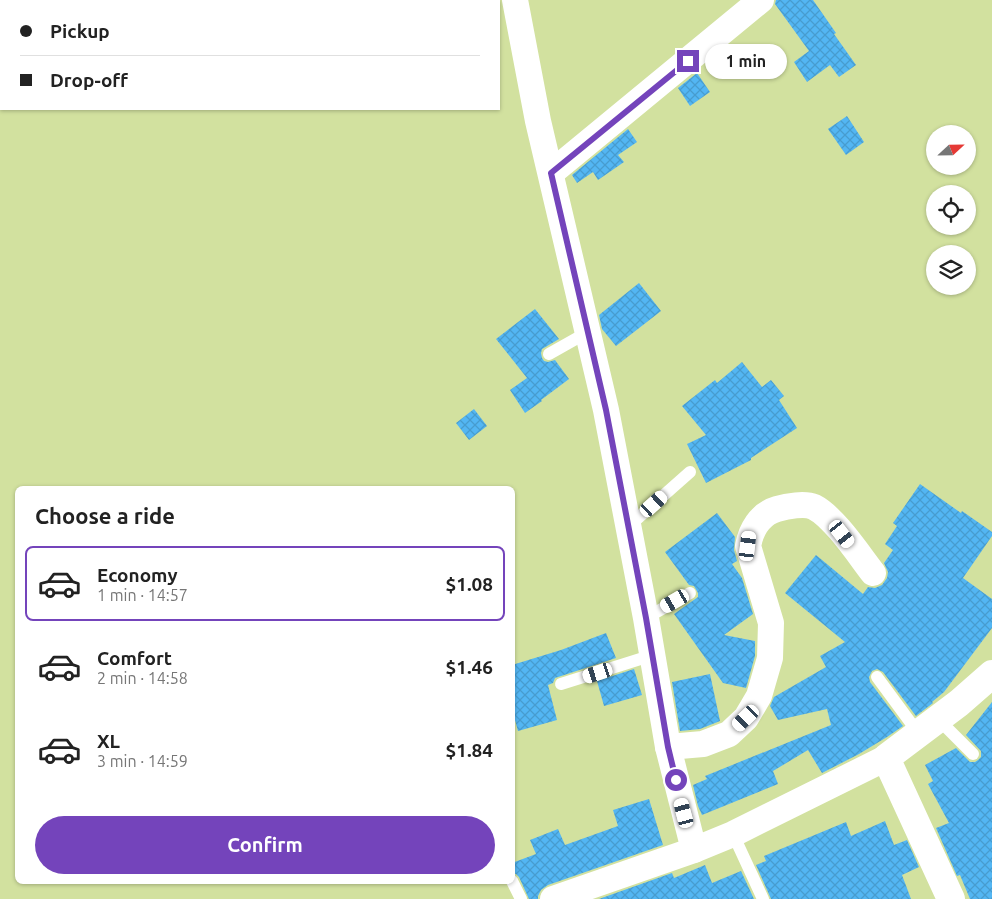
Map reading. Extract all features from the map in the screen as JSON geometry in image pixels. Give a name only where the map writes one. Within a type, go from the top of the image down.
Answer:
[{"type":"street","points":[[515,0],[538,121],[606,410],[653,655],[668,747],[694,850]]},
{"type":"street","points":[[551,173],[761,0]]},
{"type":"street","points":[[668,747],[703,744],[729,734],[746,718],[759,696],[770,658],[771,623],[748,546],[750,536],[759,520],[770,511],[791,505],[814,506],[831,520],[873,573]]},
{"type":"street","points":[[553,899],[694,850],[733,834],[886,758],[959,703],[992,674]]},
{"type":"street","points":[[886,758],[952,899]]},
{"type":"lane","points":[[549,354],[588,332]]},
{"type":"lane","points":[[629,526],[690,472]]},
{"type":"lane","points":[[646,618],[690,593]]},
{"type":"lane","points":[[561,684],[653,655]]},
{"type":"lane","points":[[877,677],[928,726],[974,754]]},
{"type":"lane","points":[[733,834],[763,899]]},
{"type":"lane","points":[[514,884],[521,899]]},
{"type":"building","points":[[776,0],[813,0],[856,65],[839,77],[830,65],[807,82],[794,62],[809,51],[775,4]]},
{"type":"building","points":[[697,73],[710,92],[690,106],[678,88]]},
{"type":"building","points":[[847,116],[864,142],[846,155],[828,129]]},
{"type":"building","points":[[628,129],[637,142],[618,155],[624,162],[598,180],[593,172],[577,183],[572,175]]},
{"type":"building","points":[[639,283],[661,311],[616,346],[602,329],[599,315]]},
{"type":"building","points":[[535,309],[559,339],[542,349],[542,358],[548,362],[555,360],[569,379],[525,413],[510,390],[527,378],[496,339]]},
{"type":"building","points":[[742,362],[762,387],[771,380],[784,396],[779,400],[797,428],[751,458],[751,460],[706,483],[687,444],[706,435],[682,406],[715,380],[717,383]]},
{"type":"building","points":[[474,409],[487,426],[469,440],[456,423]]},
{"type":"building","points":[[920,484],[992,532],[992,536],[963,578],[992,599],[992,628],[944,692],[916,716],[883,672],[877,669],[872,671],[869,677],[870,682],[903,726],[887,737],[822,773],[808,750],[773,771],[778,784],[702,815],[693,785],[707,779],[705,776],[831,725],[827,709],[778,720],[770,706],[774,697],[826,667],[820,656],[845,642],[785,593],[816,555],[863,594],[868,587],[875,588],[882,585],[887,578],[888,572],[884,563],[893,550],[885,544],[897,526],[893,523]]},
{"type":"building","points":[[717,513],[735,537],[734,550],[737,561],[732,564],[742,578],[753,614],[724,635],[755,641],[755,656],[746,688],[723,683],[674,614],[698,597],[698,593],[694,586],[689,585],[665,552]]},
{"type":"building","points":[[606,633],[616,658],[555,678],[553,683],[548,685],[557,720],[518,731],[515,720],[515,664],[561,650]]},
{"type":"building","points":[[634,669],[642,695],[604,706],[597,681]]},
{"type":"building","points":[[710,674],[720,721],[700,729],[680,731],[672,682]]},
{"type":"building","points":[[992,702],[992,899],[970,899],[960,875],[957,876],[936,828],[949,823],[928,784],[933,781],[925,765],[956,748],[970,762],[978,760],[981,757],[981,751],[966,735]]},
{"type":"building","points":[[649,799],[663,845],[548,885],[541,890],[538,899],[529,899],[519,877],[515,874],[515,862],[536,854],[530,840],[558,829],[565,845],[618,826],[613,810]]},
{"type":"building","points":[[885,821],[894,845],[907,840],[919,867],[902,875],[911,899],[771,899],[756,865],[766,861],[764,856],[846,822],[851,836]]},
{"type":"building","points":[[705,865],[712,883],[741,871],[754,899],[599,899],[672,873],[674,878]]},
{"type":"route","points":[[676,780],[668,747],[653,655],[606,410],[551,173],[688,61]]}]
